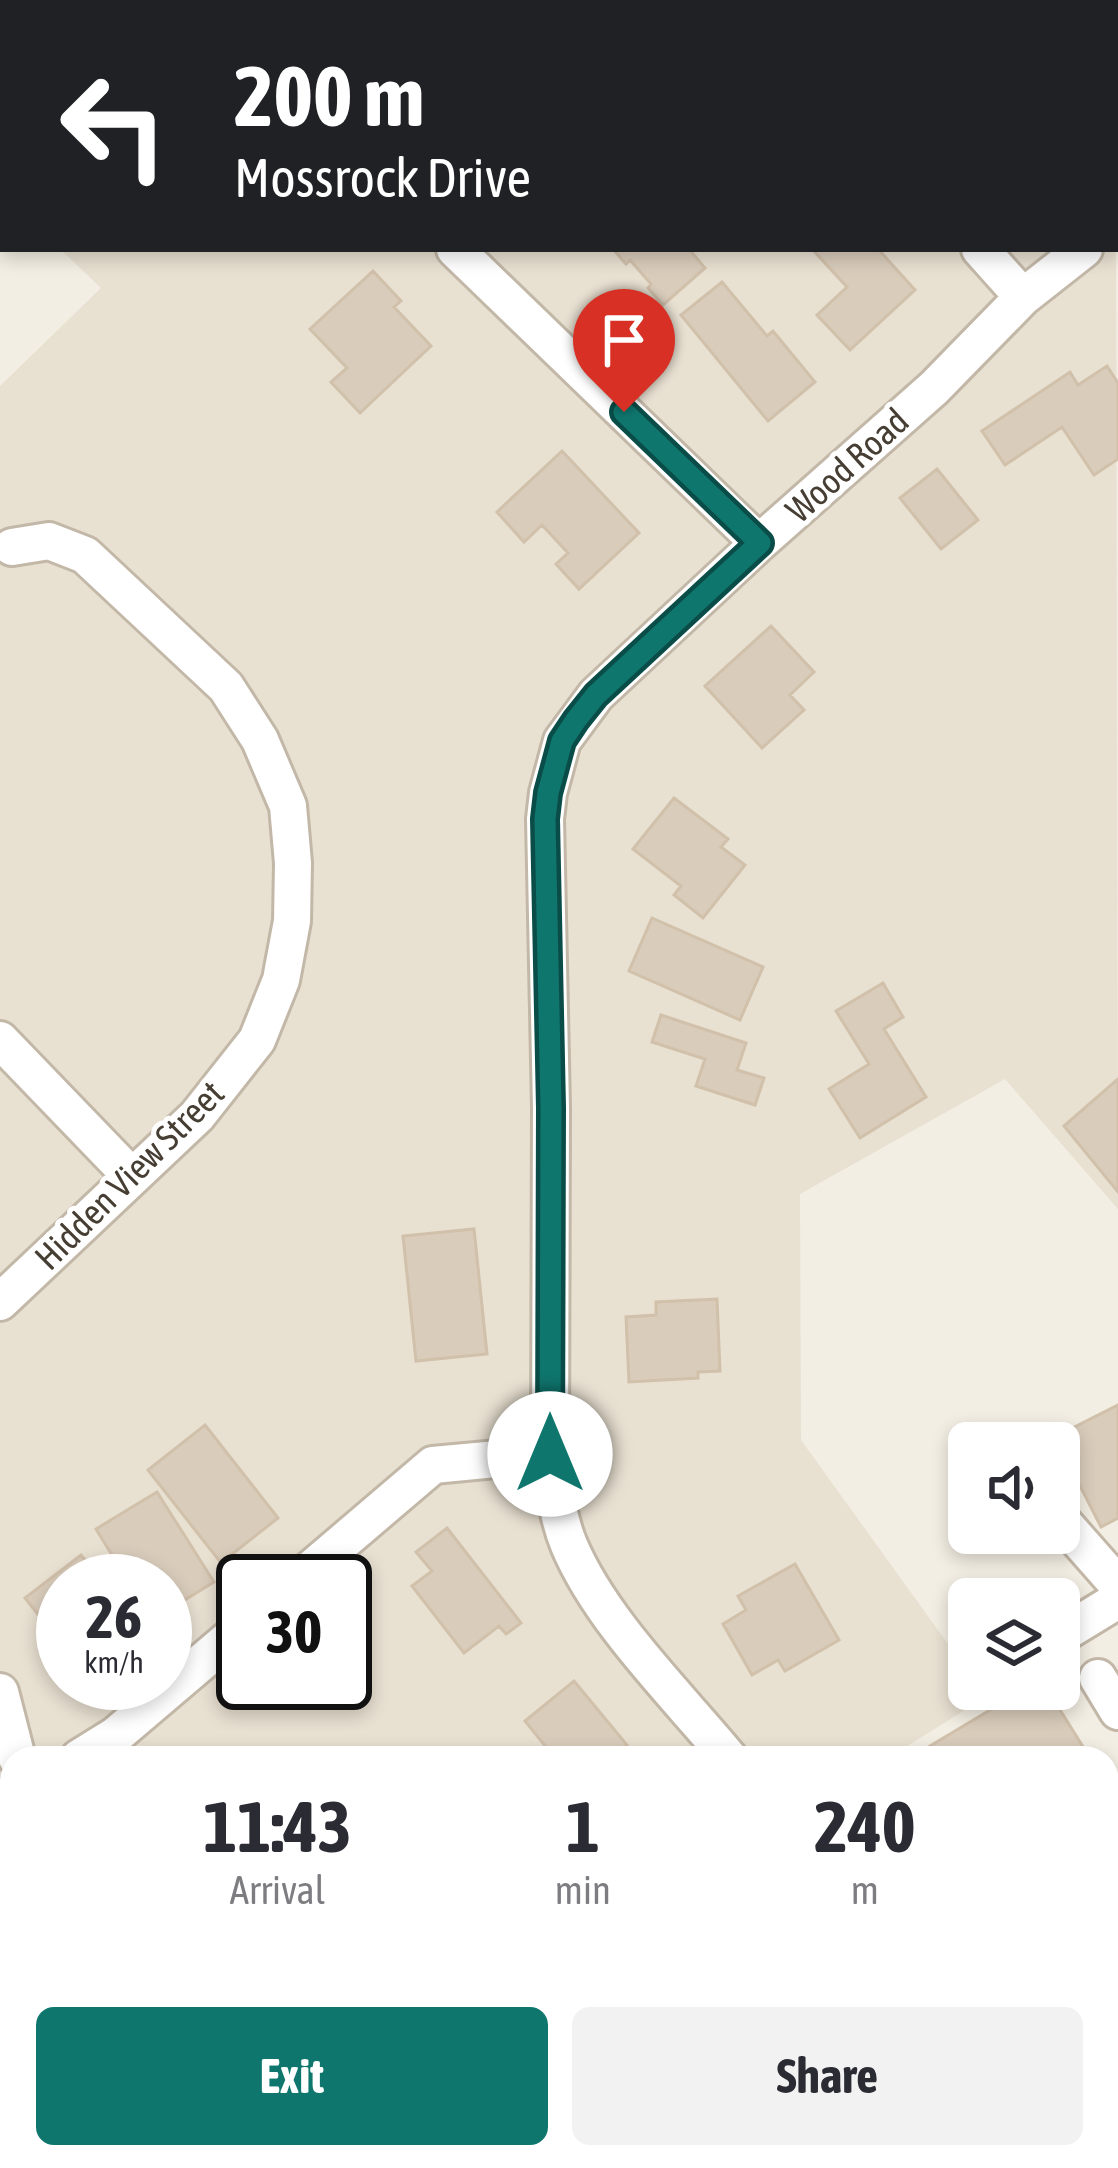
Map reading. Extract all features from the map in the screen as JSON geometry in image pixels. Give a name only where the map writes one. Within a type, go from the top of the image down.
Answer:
[{"type":"street","points":[[458,252],[760,543]]},
{"type":"street","points":[[983,252],[1023,297]]},
{"type":"street","name":"Wood Road","points":[[719,1746],[627,1637],[585,1576],[557,1507],[550,1454],[548,793],[562,741],[596,695],[934,388],[1023,297],[1080,252]]},
{"type":"street","name":"Hidden View Street","points":[[0,1302],[197,1116],[256,1040],[281,980],[292,921],[293,862],[288,806],[260,740],[226,687],[85,554],[50,541],[12,547]]},
{"type":"street","points":[[0,1040],[132,1178]]},
{"type":"street","points":[[330,1554],[434,1465],[550,1454]]},
{"type":"street","points":[[1080,1542],[1118,1585]]},
{"type":"street","points":[[1080,1623],[1118,1600]]},
{"type":"street","points":[[98,1746],[216,1651]]},
{"type":"street","points":[[1098,1678],[1118,1711]]},
{"type":"street","points":[[0,1692],[14,1746]]},
{"type":"shaded area","points":[[63,252],[1116,252],[1118,1209],[1005,1079],[800,1194],[801,1440],[948,1644],[948,1710],[965,1710],[907,1746],[0,1746],[0,386],[101,288]]},
{"type":"building","points":[[616,252],[692,252],[705,268],[663,305],[630,260],[626,264]]},
{"type":"building","points":[[815,252],[881,252],[915,290],[850,350],[817,315],[847,287]]},
{"type":"building","points":[[373,271],[401,301],[394,307],[431,346],[360,413],[331,382],[347,368],[310,329]]},
{"type":"building","points":[[722,282],[767,336],[773,331],[815,382],[768,421],[681,315]]},
{"type":"building","points":[[1107,366],[1118,383],[1118,459],[1094,475],[1062,427],[1005,465],[982,431],[1070,372],[1078,385]]},
{"type":"building","points":[[562,451],[639,533],[579,589],[556,564],[568,553],[542,525],[524,542],[497,512]]},
{"type":"building","points":[[937,469],[978,520],[941,549],[900,498]]},
{"type":"building","points":[[771,626],[814,672],[790,695],[804,710],[762,748],[705,686]]},
{"type":"building","points":[[674,798],[728,839],[721,847],[745,865],[703,918],[674,895],[681,886],[633,849]]},
{"type":"building","points":[[652,918],[763,967],[740,1020],[629,971]]},
{"type":"building","points":[[883,983],[903,1017],[884,1029],[926,1097],[860,1138],[829,1089],[869,1064],[836,1011]]},
{"type":"building","points":[[661,1015],[746,1043],[737,1070],[764,1078],[755,1105],[696,1086],[705,1059],[652,1042]]},
{"type":"building","points":[[1118,1079],[1118,1192],[1064,1126]]},
{"type":"building","points":[[474,1229],[487,1354],[416,1361],[403,1236]]},
{"type":"building","points":[[717,1299],[720,1371],[698,1372],[698,1378],[629,1382],[626,1317],[656,1315],[656,1302]]},
{"type":"building","points":[[1118,1405],[1118,1518],[1101,1527],[1080,1486],[1080,1424]]},
{"type":"building","points":[[205,1425],[278,1518],[232,1554],[216,1557],[148,1470]]},
{"type":"building","points":[[157,1492],[214,1582],[192,1595],[192,1554],[111,1554],[96,1529]]},
{"type":"building","points":[[447,1528],[521,1623],[506,1634],[499,1626],[464,1653],[412,1586],[432,1571],[416,1552]]},
{"type":"building","points":[[795,1564],[839,1640],[785,1671],[778,1660],[752,1675],[723,1624],[746,1610],[738,1596]]},
{"type":"building","points":[[36,1590],[36,1612],[25,1598]]},
{"type":"building","points":[[574,1681],[627,1745],[545,1746],[525,1721]]},
{"type":"building","points":[[990,1710],[1060,1710],[1083,1746],[930,1746]]},
{"type":"route","points":[[550,1454],[548,793],[562,741],[596,695],[760,543],[624,412]]}]
